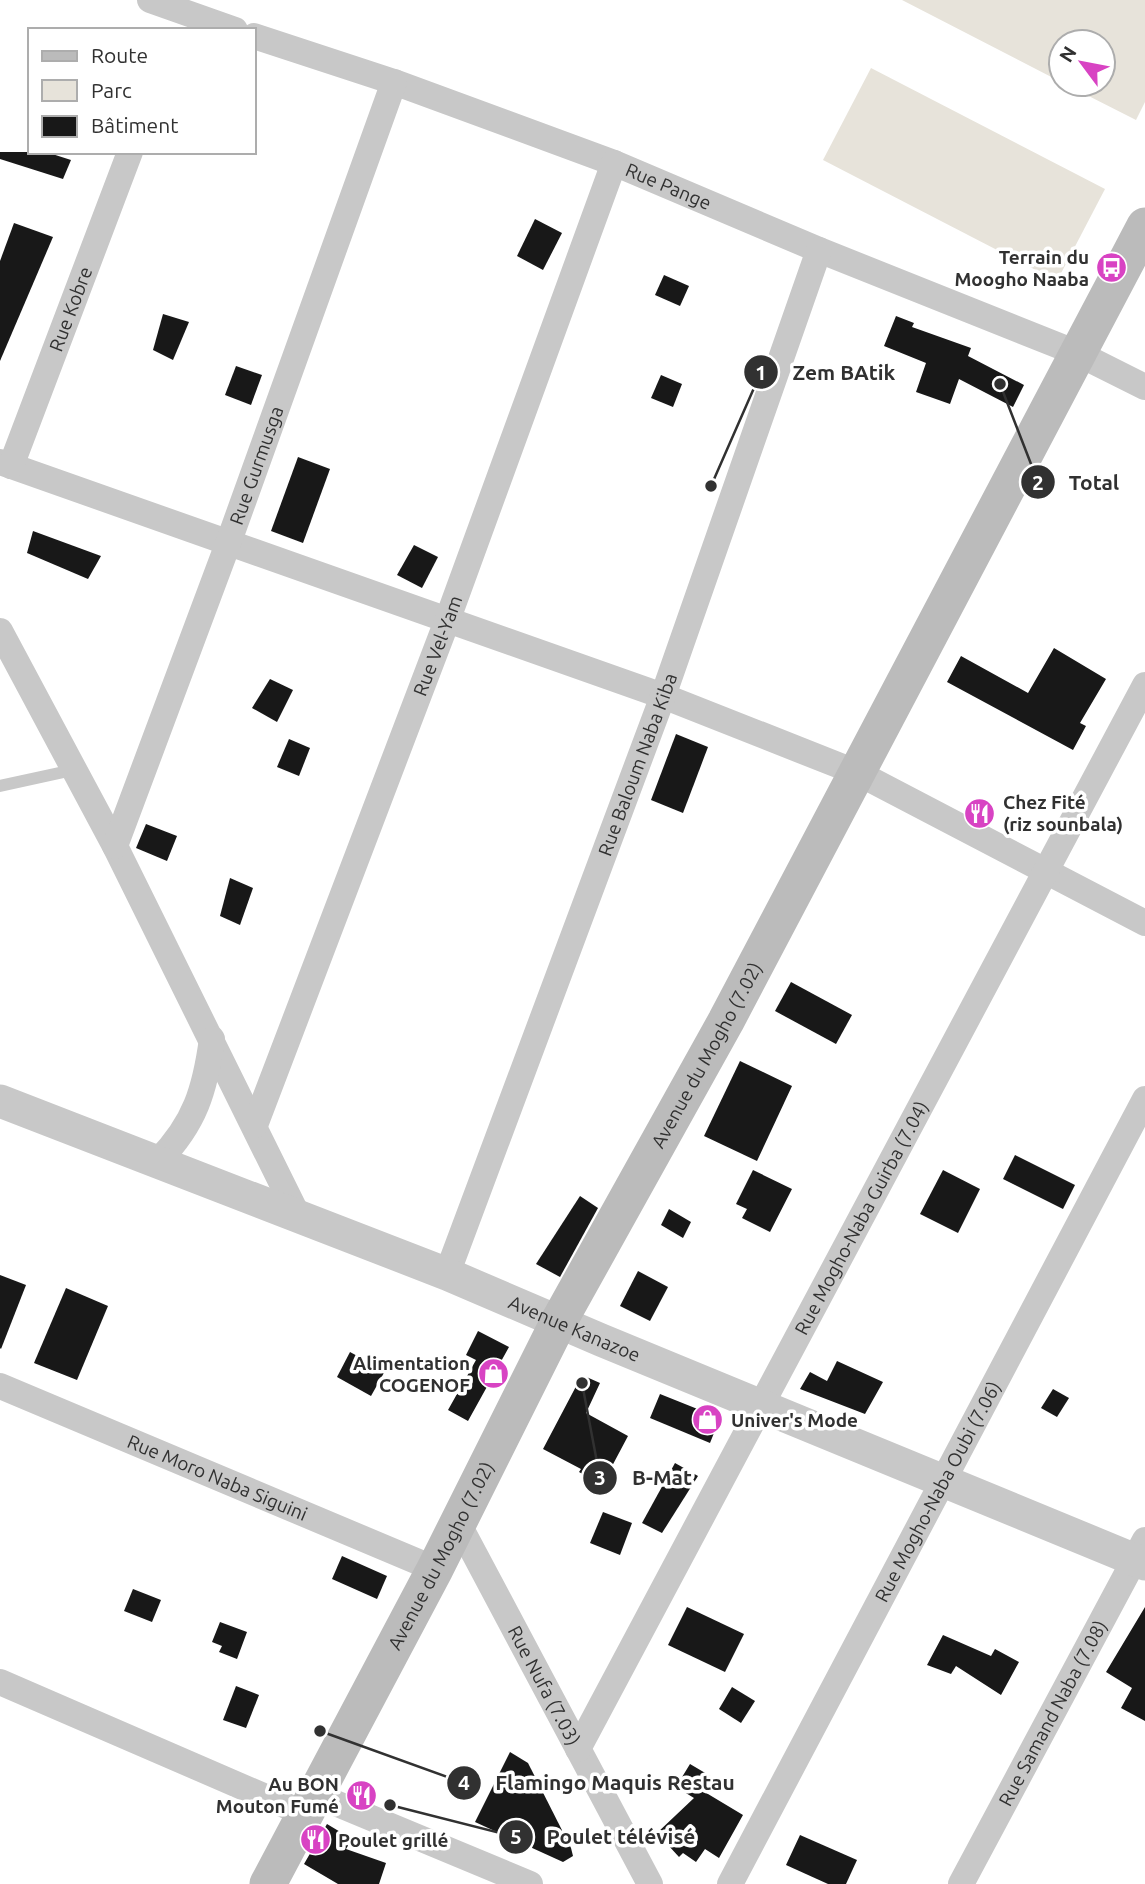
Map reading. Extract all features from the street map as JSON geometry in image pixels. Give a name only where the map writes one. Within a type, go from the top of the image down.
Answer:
[{"type":"main road","name":"Avenue du Mogho (7.02)","points":[[268,1884],[435,1569],[559,1321],[726,1021],[1145,226]]},
{"type":"street","points":[[150,0],[180,21],[223,28]]},
{"type":"street","name":"Rue Pange","points":[[256,37],[394,82],[614,163],[819,250],[1077,353],[1145,387]]},
{"type":"street","name":"Rue Gurmusga","points":[[115,846],[229,541],[394,82]]},
{"type":"street","name":"Rue Kobre","points":[[5,464],[129,154]]},
{"type":"street","name":"Rue Vel-Yam","points":[[256,1125],[447,621],[614,163]]},
{"type":"street","name":"Rue Baloum Naba Kiba","points":[[447,1274],[663,696],[819,250]]},
{"type":"street","points":[[5,464],[663,696],[858,773],[1145,923]]},
{"type":"street","points":[[0,631],[115,846],[256,1125],[299,1218]]},
{"type":"street","name":"Rue Mogho-Naba Guirba (7.04)","points":[[578,1749],[1145,685]]},
{"type":"street","points":[[159,1160],[181,1136],[192,1117],[207,1081],[212,1040]]},
{"type":"street","name":"Rue Mogho-Naba Oubi (7.06)","points":[[730,1884],[1145,1099]]},
{"type":"street","name":"Avenue Kanazoe","points":[[0,1101],[159,1160],[299,1218],[447,1274],[942,1481],[1142,1554]]},
{"type":"street","name":"Rue Moro Naba Siguini","points":[[0,1386],[435,1569]]},
{"type":"street","name":"Rue Nufa (7.03)","points":[[458,1523],[649,1884]]},
{"type":"street","name":"Rue Samand Naba (7.08)","points":[[961,1884],[1142,1554]]},
{"type":"street","points":[[0,1682],[311,1805],[530,1884]]},
{"type":"lane","points":[[0,786],[73,770]]},
{"type":"green space","points":[[902,0],[1145,0],[1145,102],[1136,120],[1093,98],[1117,98],[1117,28],[1047,28],[1047,75]]},
{"type":"green space","points":[[871,68],[1105,189],[1057,281],[823,160]]},
{"type":"building","points":[[0,152],[28,152],[52,154],[71,160],[63,179],[0,159]]},
{"type":"building","points":[[535,219],[562,233],[543,270],[517,256]]},
{"type":"building","points":[[14,223],[53,237],[0,361],[0,261]]},
{"type":"building","points":[[664,275],[689,286],[680,306],[655,295]]},
{"type":"building","points":[[163,314],[189,322],[173,360],[153,350]]},
{"type":"building","points":[[896,316],[914,323],[912,327],[971,348],[968,356],[1024,385],[1013,407],[959,379],[950,404],[916,392],[926,363],[884,346]]},
{"type":"building","points":[[236,366],[262,375],[251,405],[225,395]]},
{"type":"building","points":[[661,375],[682,384],[673,407],[651,398]]},
{"type":"building","points":[[298,457],[330,469],[303,543],[271,531]]},
{"type":"building","points":[[33,531],[101,556],[88,579],[27,553]]},
{"type":"building","points":[[414,545],[438,557],[422,588],[397,575]]},
{"type":"building","points":[[1054,648],[1106,679],[1080,723],[1086,726],[1073,750],[947,682],[961,656],[1028,693]]},
{"type":"building","points":[[270,679],[293,690],[277,722],[252,708]]},
{"type":"building","points":[[676,734],[708,747],[683,813],[651,800]]},
{"type":"building","points":[[289,739],[310,748],[299,776],[277,767]]},
{"type":"building","points":[[146,824],[177,836],[167,861],[136,848]]},
{"type":"building","points":[[230,878],[253,888],[240,925],[220,916]]},
{"type":"building","points":[[791,982],[852,1015],[836,1044],[775,1011]]},
{"type":"building","points":[[740,1061],[792,1086],[757,1161],[704,1136]]},
{"type":"building","points":[[1015,1155],[1075,1185],[1063,1209],[1003,1179]]},
{"type":"building","points":[[753,1170],[792,1189],[770,1232],[742,1218],[747,1209],[736,1204]]},
{"type":"building","points":[[943,1170],[980,1189],[958,1233],[920,1214]]},
{"type":"building","points":[[580,1196],[598,1208],[560,1277],[536,1264]]},
{"type":"building","points":[[669,1209],[691,1222],[683,1238],[661,1225]]},
{"type":"building","points":[[638,1271],[668,1287],[650,1321],[620,1306]]},
{"type":"building","points":[[0,1275],[26,1285],[1,1349],[0,1348]]},
{"type":"building","points":[[66,1288],[108,1306],[77,1380],[34,1363]]},
{"type":"building","points":[[478,1331],[509,1347],[468,1421],[448,1410],[476,1360],[466,1355]]},
{"type":"building","points":[[350,1352],[385,1371],[371,1396],[337,1377]]},
{"type":"building","points":[[837,1361],[883,1382],[865,1414],[800,1389],[810,1372],[827,1381]]},
{"type":"building","points":[[582,1375],[600,1383],[586,1413],[628,1436],[602,1485],[579,1472],[581,1469],[543,1449]]},
{"type":"building","points":[[1053,1389],[1069,1398],[1057,1417],[1041,1408]]},
{"type":"building","points":[[660,1394],[720,1418],[710,1443],[650,1418]]},
{"type":"building","points":[[675,1463],[698,1476],[662,1533],[642,1523]]},
{"type":"building","points":[[603,1512],[632,1523],[620,1555],[590,1543]]},
{"type":"building","points":[[342,1556],[387,1576],[377,1599],[332,1579]]},
{"type":"building","points":[[133,1589],[161,1600],[152,1622],[124,1611]]},
{"type":"building","points":[[687,1607],[744,1634],[725,1672],[668,1645]]},
{"type":"building","points":[[1145,1607],[1145,1721],[1121,1708],[1132,1688],[1106,1672]]},
{"type":"building","points":[[220,1622],[247,1632],[237,1659],[219,1652],[222,1646],[212,1642]]},
{"type":"building","points":[[943,1635],[991,1656],[995,1649],[1019,1662],[1001,1695],[956,1666],[951,1674],[927,1665]]},
{"type":"building","points":[[236,1686],[259,1695],[246,1728],[223,1720]]},
{"type":"building","points":[[732,1687],[755,1701],[741,1723],[719,1709]]},
{"type":"building","points":[[510,1752],[528,1763],[571,1848],[573,1856],[563,1862],[475,1822]]},
{"type":"building","points":[[690,1764],[712,1777],[703,1791],[743,1815],[719,1858],[705,1849],[696,1862],[683,1853],[679,1857],[657,1833],[694,1798],[676,1787]]},
{"type":"building","points":[[327,1824],[352,1839],[346,1849],[386,1863],[379,1884],[338,1884],[304,1864]]},
{"type":"building","points":[[800,1835],[857,1860],[846,1884],[828,1884],[786,1865]]},
{"type":"place","name":"Terrain du Moogho Naaba","points":[[1112,268]]},
{"type":"place","name":"Total","points":[[1000,384]]},
{"type":"place","name":"Zem BAtik","points":[[711,486]]},
{"type":"place","name":"Chez Fité (riz sounbala)","points":[[980,813]]},
{"type":"place","name":"Alimentation COGENOF","points":[[493,1374]]},
{"type":"place","name":"B-Mat","points":[[582,1383]]},
{"type":"place","name":"Univer's Mode","points":[[708,1420]]},
{"type":"place","name":"Flamingo Maquis Restau","points":[[320,1731]]},
{"type":"place","name":"Au BON Mouton Fumé","points":[[362,1795]]},
{"type":"place","name":"Poulet télévisé","points":[[390,1805]]},
{"type":"place","name":"Poulet grillé","points":[[315,1840]]}]
